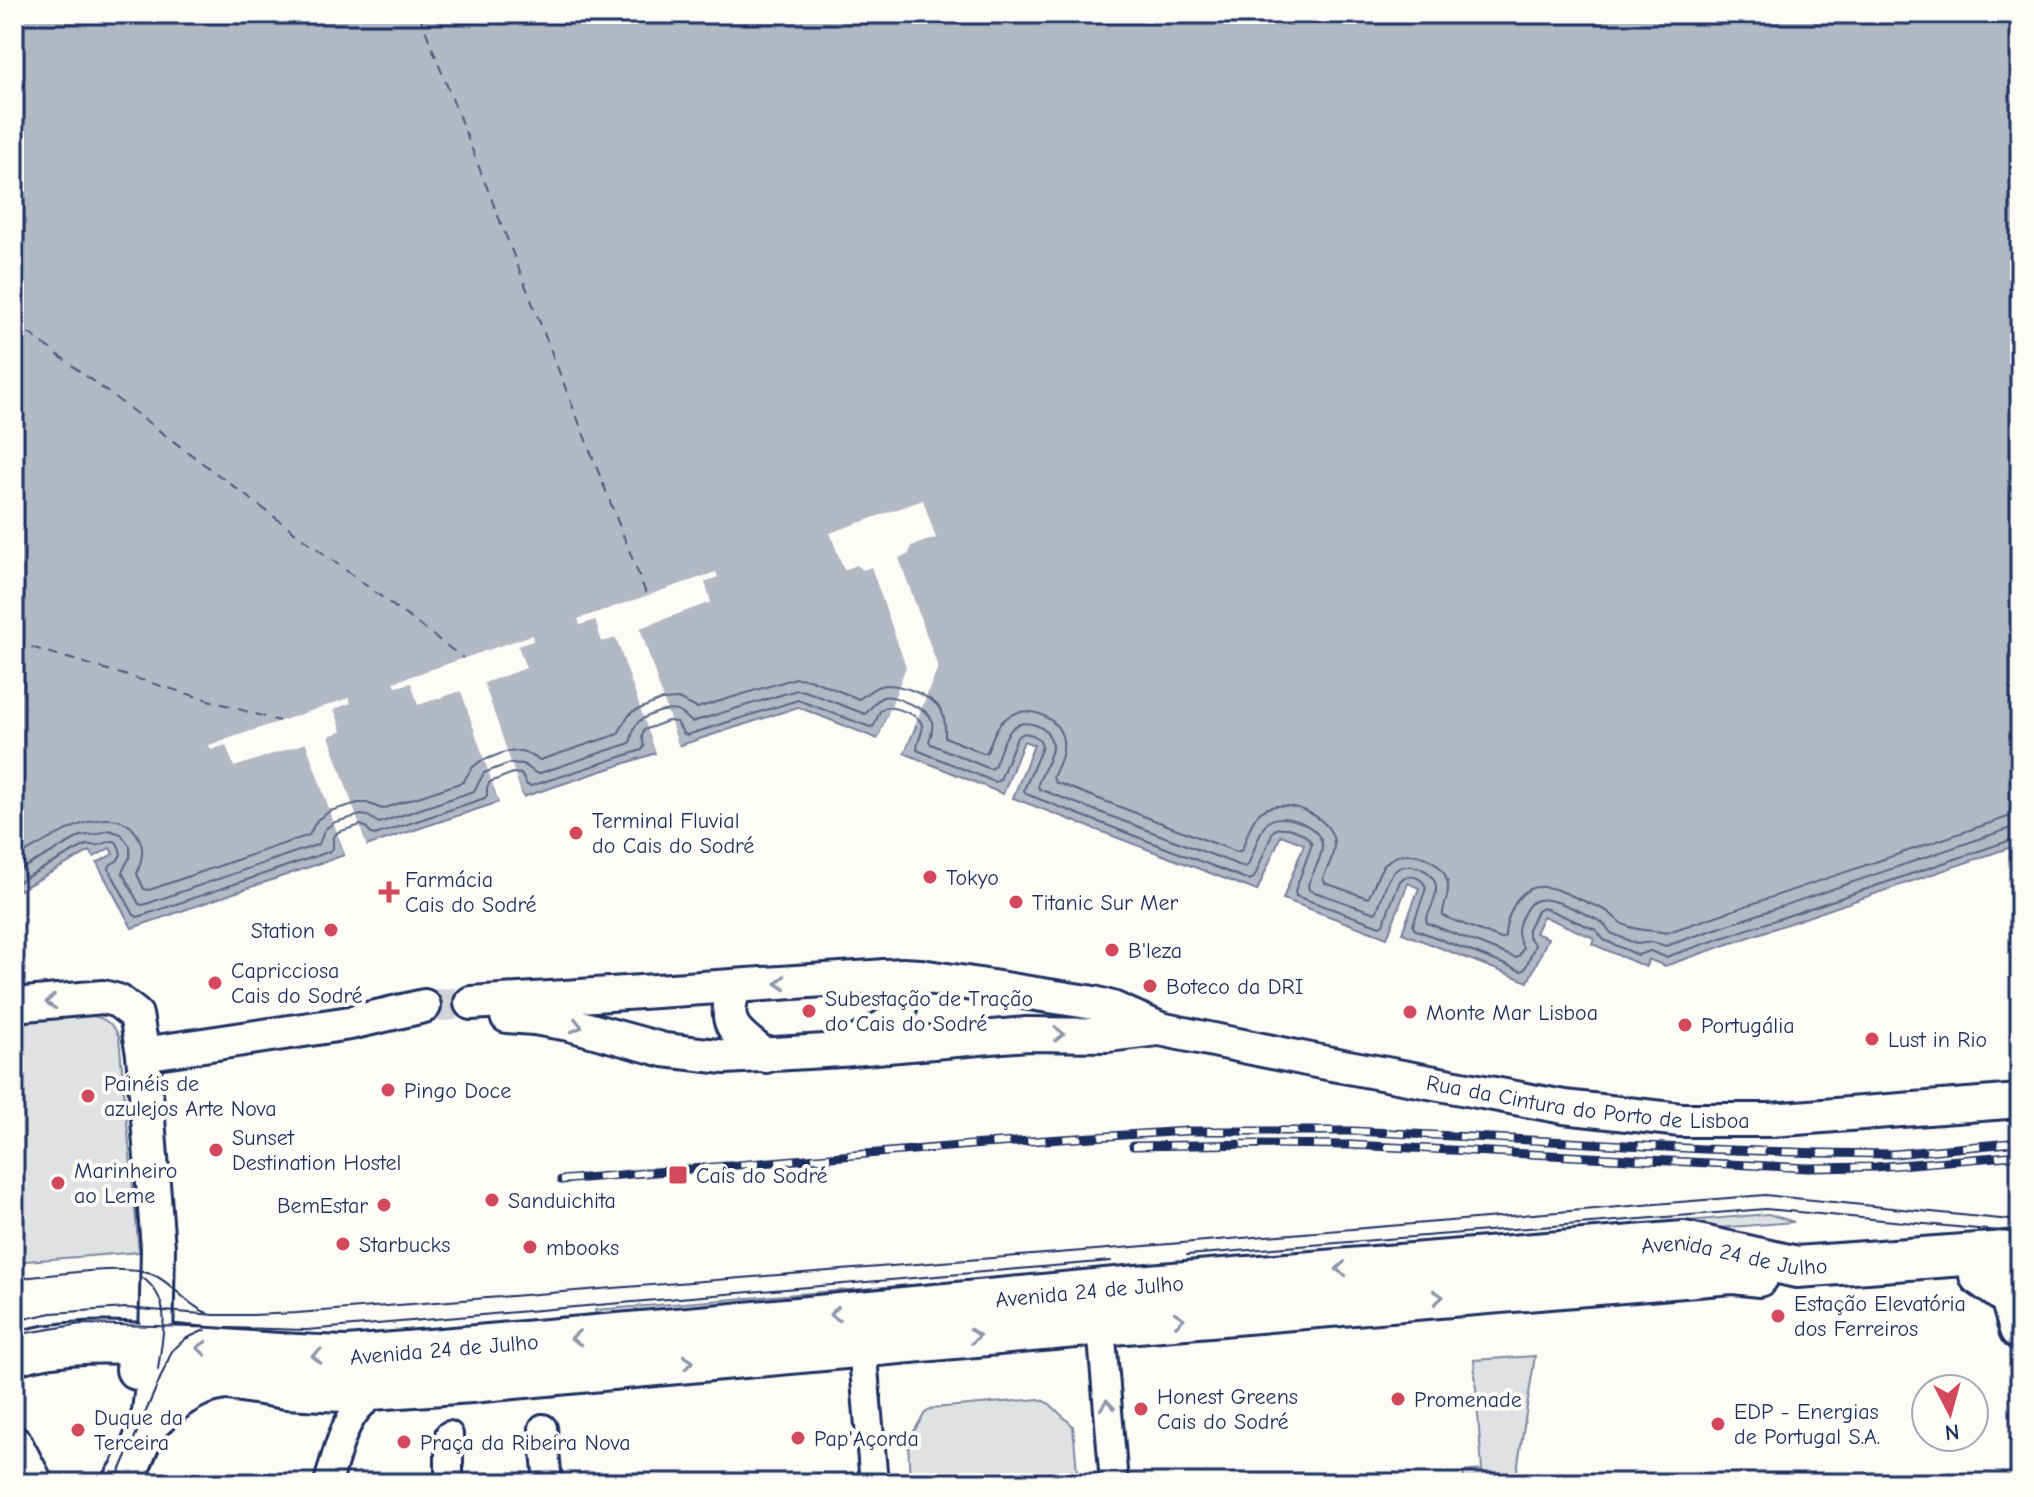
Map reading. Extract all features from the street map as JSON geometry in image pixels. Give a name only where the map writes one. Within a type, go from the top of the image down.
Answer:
[{"type":"main road","name":"Avenida 24 de Julho","points":[[156,1344],[236,1380],[286,1388],[343,1391],[862,1346],[1099,1308],[1684,1242],[1797,1267],[2020,1251]]},
{"type":"main road","name":"Avenida 24 de Julho","points":[[156,1344],[348,1357],[969,1302],[1099,1308],[1732,1273],[1812,1282],[2020,1273]]},
{"type":"main road","points":[[1980,1275],[2011,1297],[2020,1329]]},
{"type":"main road","points":[[862,1346],[863,1337],[874,1328],[935,1318],[969,1302]]},
{"type":"main road","points":[[14,1354],[54,1345],[156,1344]]},
{"type":"main road","points":[[14,1381],[54,1371],[95,1368],[156,1344]]},
{"type":"main road","points":[[128,1478],[150,1421],[156,1344]]},
{"type":"main road","points":[[150,1421],[174,1399],[202,1384],[236,1380]]},
{"type":"main road","points":[[14,1445],[31,1481]]},
{"type":"street","points":[[841,1050],[886,1027],[898,1012],[900,1004],[896,987],[884,976]]},
{"type":"street","name":"Rua da Cintura do Porto de Lisboa","points":[[1160,1029],[1108,1035],[1027,1034],[725,1057],[679,1053],[569,1024],[471,1011],[735,987],[921,976],[1094,1003],[1160,1029],[1564,1107],[1681,1120],[1770,1120],[2020,1101]]},
{"type":"street","points":[[735,987],[729,1003],[732,1025],[739,1035],[766,1056]]},
{"type":"street","points":[[14,1005],[103,997],[118,1001],[136,1015],[143,1054],[158,1248],[156,1344]]},
{"type":"street","points":[[143,1054],[425,1014]]},
{"type":"street","points":[[1099,1308],[1114,1483]]},
{"type":"street","points":[[862,1346],[874,1483]]},
{"type":"street","points":[[328,1483],[346,1427],[359,1406],[378,1393],[400,1387]]},
{"type":"street","points":[[543,1428],[548,1483]]},
{"type":"street","points":[[449,1435],[449,1483]]},
{"type":"shaded area","points":[[88,1015],[107,1022],[119,1037],[139,1252],[14,1262],[14,1021]]},
{"type":"shaded area","points":[[1768,1214],[1794,1222],[1654,1233],[1653,1224]]},
{"type":"shaded area","points":[[1125,1268],[597,1326],[595,1310]]},
{"type":"shaded area","points":[[1535,1356],[1515,1483],[1464,1483],[1463,1472],[1482,1470],[1474,1360]]},
{"type":"shaded area","points":[[1039,1399],[1050,1404],[1073,1426],[1078,1483],[910,1483],[908,1441],[925,1413],[934,1408]]},
{"type":"water","points":[[14,14],[2020,14],[2020,844],[1665,966],[1648,959],[1646,967],[1592,944],[1594,938],[1543,916],[1535,933],[1548,938],[1528,982],[1402,933],[1419,888],[1408,883],[1387,938],[1283,899],[1304,844],[1281,835],[1257,891],[1013,798],[1034,745],[1024,741],[1003,794],[904,753],[916,726],[888,714],[878,739],[798,707],[678,746],[672,728],[650,735],[656,753],[523,797],[516,780],[494,788],[499,802],[366,846],[361,832],[340,839],[344,855],[132,928],[97,863],[113,854],[110,848],[94,857],[90,851],[14,893]]},
{"type":"pier","points":[[923,500],[936,538],[911,546],[909,554],[899,558],[938,667],[904,753],[901,752],[911,727],[890,719],[881,741],[877,742],[906,667],[871,567],[863,570],[857,565],[844,570],[830,533]]},
{"type":"pier","points":[[716,572],[718,577],[705,582],[711,602],[640,628],[680,750],[675,748],[670,733],[655,738],[660,753],[657,757],[616,638],[602,642],[595,620],[580,625],[578,619]]},
{"type":"pier","points":[[532,635],[533,641],[518,646],[526,668],[484,683],[524,801],[519,799],[514,785],[499,790],[503,802],[500,806],[461,691],[418,705],[411,683],[396,687],[394,682]]},
{"type":"pier","points":[[349,698],[351,703],[334,709],[342,731],[329,736],[368,850],[363,848],[359,837],[344,842],[346,858],[306,743],[234,767],[226,745],[211,750],[209,745]]},
{"type":"ferry route","points":[[419,14],[647,596]]},
{"type":"ferry route","points":[[14,322],[463,658]]},
{"type":"ferry route","points":[[14,642],[279,721]]},
{"type":"tunnel","points":[[424,1006],[471,1003]]},
{"type":"tram line","points":[[14,1321],[52,1313],[126,1308],[215,1315],[297,1313],[1765,1195],[2020,1221]]},
{"type":"tram line","points":[[1187,1255],[1766,1209],[2020,1233]]},
{"type":"tram line","points":[[14,1335],[81,1324],[307,1330],[1111,1261]]},
{"type":"tram line","points":[[14,1281],[95,1270],[144,1272],[163,1280],[207,1313]]},
{"type":"tram line","points":[[143,1278],[159,1298],[164,1320],[158,1370]]},
{"type":"tram line","points":[[115,1483],[172,1351],[185,1339],[205,1330]]},
{"type":"tram line","points":[[14,1465],[25,1483]]},
{"type":"railway","points":[[561,1180],[983,1144],[1187,1131],[1353,1131],[1703,1149],[1894,1154],[2020,1142]]},
{"type":"railway","points":[[1133,1146],[1352,1145],[1807,1168],[1875,1167],[2020,1155]]},
{"type":"place","name":"Terminal Fluvial do Cais do Sodré","points":[[576,833]]},
{"type":"place","name":"Tokyo","points":[[930,877]]},
{"type":"place","name":"Farmácia Cais do Sodré","points":[[389,892]]},
{"type":"place","name":"Titanic Sur Mer","points":[[1016,902]]},
{"type":"place","name":"Station","points":[[331,930]]},
{"type":"place","name":"B'leza","points":[[1112,950]]},
{"type":"place","name":"Capricciosa Cais do Sodré","points":[[215,983]]},
{"type":"place","name":"Boteco da DRI","points":[[1150,986]]},
{"type":"place","name":"Subestação de Tração do Cais do Sodré","points":[[809,1011]]},
{"type":"place","name":"Monte Mar Lisboa","points":[[1410,1012]]},
{"type":"place","name":"Portugália","points":[[1685,1025]]},
{"type":"place","name":"Lust in Rio","points":[[1872,1039]]},
{"type":"place","name":"Pingo Doce","points":[[388,1090]]},
{"type":"place","name":"Painéis de azulejos Arte Nova","points":[[88,1096]]},
{"type":"place","name":"Sunset Destination Hostel","points":[[216,1150]]},
{"type":"place","name":"Cais do Sodré","points":[[678,1175]]},
{"type":"place","name":"Marinheiro ao Leme","points":[[58,1183]]},
{"type":"place","name":"Sanduichita","points":[[492,1200]]},
{"type":"place","name":"BemEstar","points":[[384,1205]]},
{"type":"place","name":"Starbucks","points":[[343,1244]]},
{"type":"place","name":"mbooks","points":[[530,1247]]},
{"type":"place","name":"Estação Elevatória dos Ferreiros","points":[[1778,1316]]},
{"type":"place","name":"Promenade","points":[[1398,1399]]},
{"type":"place","name":"Honest Greens Cais do Sodré","points":[[1141,1409]]},
{"type":"place","name":"EDP - Energias de Portugal S.A.","points":[[1718,1424]]},
{"type":"place","name":"Duque da Terceira","points":[[78,1430]]},
{"type":"place","name":"Pap'Açorda","points":[[798,1438]]},
{"type":"place","name":"Praça da Ribeira Nova","points":[[404,1442]]}]
